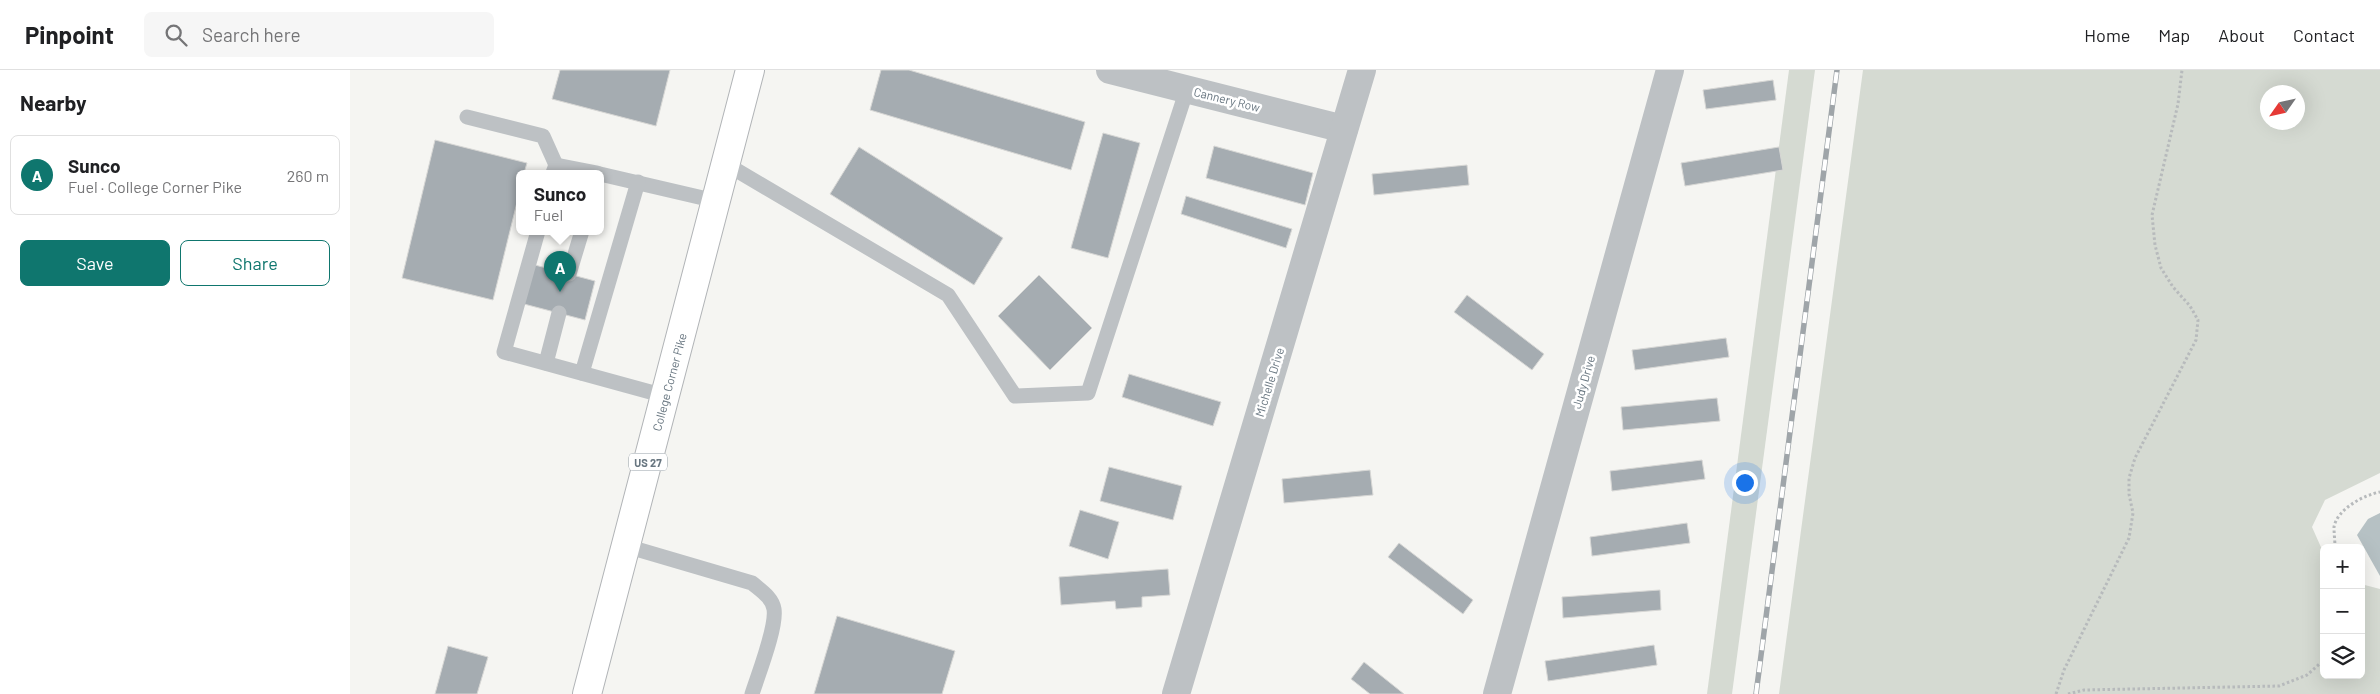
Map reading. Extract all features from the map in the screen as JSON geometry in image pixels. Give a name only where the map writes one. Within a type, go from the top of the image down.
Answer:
[{"type":"highway","name":"College Corner Pike","points":[[587,694],[750,70]]},
{"type":"street","name":"Cannery Row","points":[[1110,70],[1190,80],[1344,129]]},
{"type":"street","name":"Michelle Drive","points":[[1176,694],[1362,70]]},
{"type":"street","name":"Judy Drive","points":[[1496,694],[1670,70]]},
{"type":"lane","points":[[726,164],[948,295],[1015,396],[1088,393],[1190,80]]},
{"type":"lane","points":[[467,118],[542,136],[554,169]]},
{"type":"lane","points":[[604,175],[716,201]]},
{"type":"lane","points":[[582,373],[638,182]]},
{"type":"lane","points":[[537,235],[504,352],[665,396]]},
{"type":"lane","points":[[569,274],[581,235]]},
{"type":"lane","points":[[546,363],[559,313]]},
{"type":"lane","points":[[626,546],[752,582],[767,595],[774,609],[773,625],[752,694]]},
{"type":"path","points":[[2056,694],[2064,670],[2130,538],[2133,513],[2129,494],[2129,478],[2135,458],[2196,340],[2198,320],[2190,306],[2173,287],[2161,268],[2155,245],[2152,215],[2176,113],[2182,70]]},
{"type":"path","points":[[2335,544],[2334,525],[2348,506],[2370,494],[2380,492]]},
{"type":"path","points":[[2068,694],[2084,690],[2280,686],[2308,675],[2320,664]]},
{"type":"shaded area","points":[[1789,70],[1815,70],[1732,694],[1707,694]]},
{"type":"shaded area","points":[[1863,70],[2380,70],[2380,473],[2325,500],[2312,527],[2320,545],[2320,679],[2365,679],[2365,585],[2380,589],[2380,694],[1779,694]]},
{"type":"shaded area","points":[[2380,513],[2380,576],[2365,549],[2365,544],[2362,544],[2357,535],[2368,519]]},
{"type":"building","points":[[560,70],[670,70],[656,126],[552,99]]},
{"type":"building","points":[[881,70],[909,70],[1085,122],[1071,170],[870,110]]},
{"type":"building","points":[[1773,80],[1776,100],[1706,109],[1703,90]]},
{"type":"building","points":[[1103,133],[1140,143],[1108,258],[1071,248]]},
{"type":"building","points":[[435,140],[527,163],[525,170],[516,170],[516,206],[493,300],[402,278]]},
{"type":"building","points":[[1214,146],[1313,173],[1305,205],[1206,178]]},
{"type":"building","points":[[859,147],[1003,238],[974,285],[830,194]]},
{"type":"building","points":[[1779,147],[1783,170],[1685,186],[1681,163]]},
{"type":"building","points":[[1467,165],[1469,185],[1374,195],[1372,174]]},
{"type":"building","points":[[1186,196],[1292,229],[1286,248],[1181,214]]},
{"type":"building","points":[[535,265],[595,281],[585,320],[524,304]]},
{"type":"building","points":[[1039,275],[1092,328],[1050,370],[998,316]]},
{"type":"building","points":[[1467,295],[1544,354],[1532,370],[1454,312]]},
{"type":"building","points":[[1726,338],[1729,357],[1635,370],[1632,350]]},
{"type":"building","points":[[1129,374],[1221,402],[1213,426],[1122,397]]},
{"type":"building","points":[[1717,398],[1720,421],[1623,430],[1621,407]]},
{"type":"building","points":[[1702,460],[1705,479],[1612,491],[1610,471]]},
{"type":"building","points":[[1109,467],[1182,486],[1173,520],[1100,501]]},
{"type":"building","points":[[1370,470],[1373,495],[1284,503],[1282,479]]},
{"type":"building","points":[[1080,510],[1119,522],[1108,559],[1069,546]]},
{"type":"building","points":[[1687,523],[1690,543],[1592,556],[1590,537]]},
{"type":"building","points":[[1399,543],[1473,600],[1463,614],[1388,557]]},
{"type":"building","points":[[1168,569],[1170,595],[1142,597],[1142,607],[1116,609],[1115,601],[1061,605],[1059,577]]},
{"type":"building","points":[[1660,590],[1661,610],[1563,618],[1562,597]]},
{"type":"building","points":[[837,616],[955,651],[942,694],[814,694]]},
{"type":"building","points":[[1654,645],[1657,665],[1548,681],[1545,661]]},
{"type":"building","points":[[448,646],[488,657],[477,694],[435,694]]},
{"type":"building","points":[[1364,662],[1404,694],[1370,694],[1351,679]]},
{"type":"railway","points":[[1756,694],[1837,70]]},
{"type":"place","name":"Sunco","points":[[560,292]]}]
